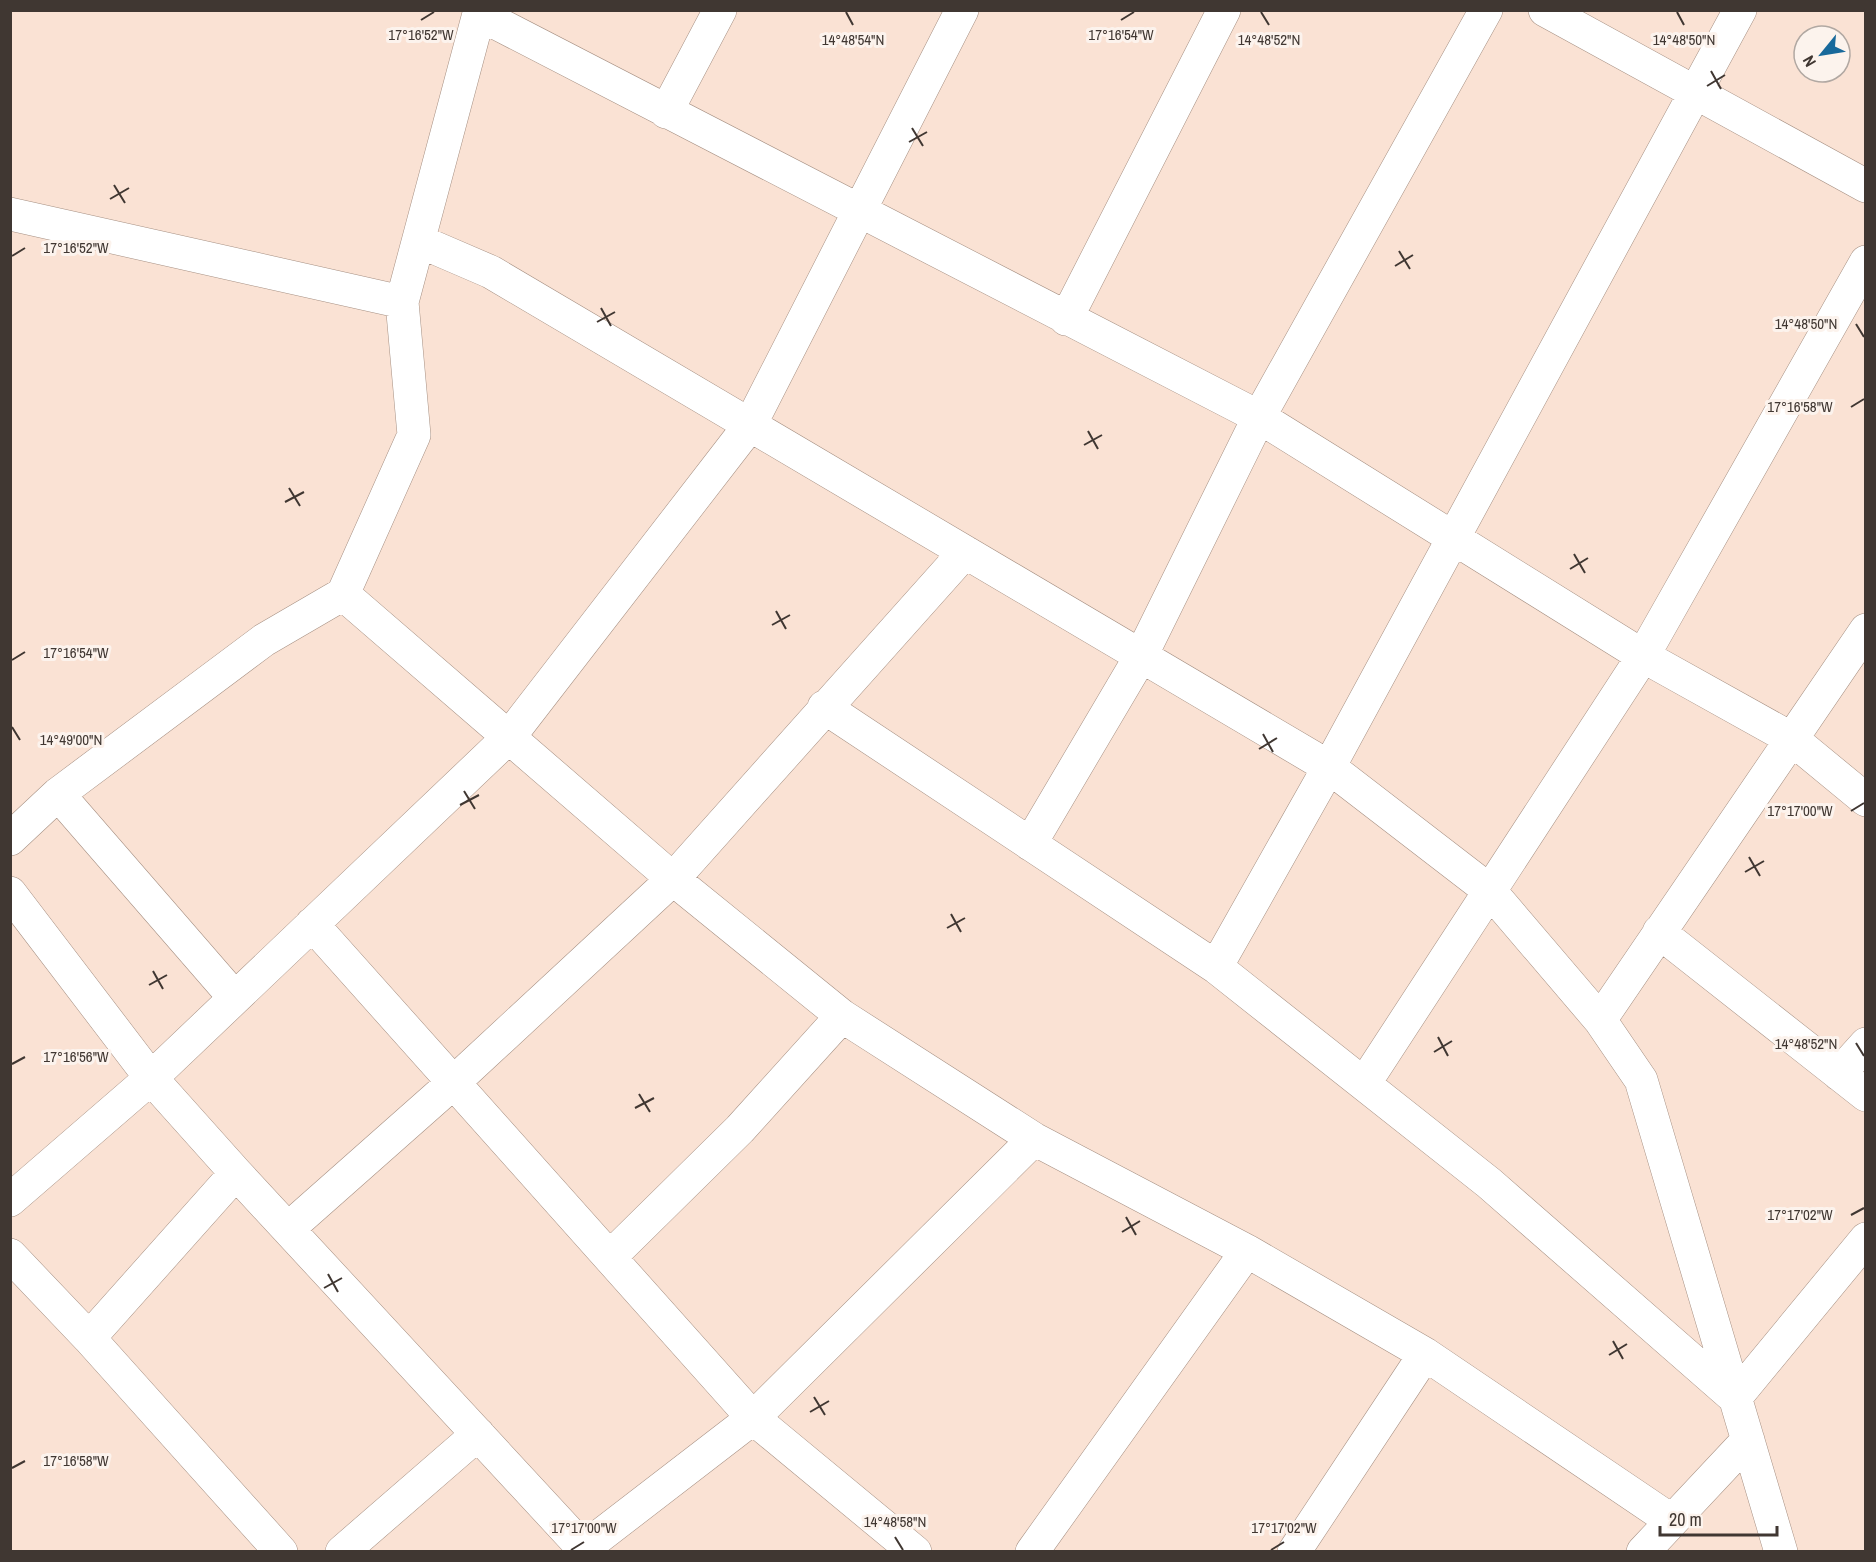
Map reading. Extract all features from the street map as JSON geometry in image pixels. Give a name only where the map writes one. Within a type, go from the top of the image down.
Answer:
[{"type":"street","points":[[666,112],[720,10]]},
{"type":"street","points":[[10,1200],[151,1078],[508,737],[750,425],[858,209],[962,10]]},
{"type":"street","points":[[1066,319],[1224,10]]},
{"type":"street","points":[[1030,844],[1141,656],[1259,417],[1486,10]]},
{"type":"street","points":[[1545,10],[1866,186]]},
{"type":"street","points":[[1216,967],[1329,767],[1740,10]]},
{"type":"street","points":[[10,838],[58,794],[264,640],[343,594],[414,435],[402,302],[480,12],[666,112],[1259,417],[1643,656],[1792,739],[1866,800]]},
{"type":"street","points":[[10,214],[402,302]]},
{"type":"street","points":[[418,241],[491,272],[1329,767],[1490,891],[1600,1020],[1641,1080],[1781,1551]]},
{"type":"street","points":[[1364,1084],[1643,656],[1866,262]]},
{"type":"street","points":[[289,1228],[454,1082],[673,879],[824,706],[965,552]]},
{"type":"street","points":[[343,594],[673,879],[842,1016],[1034,1140],[1247,1251],[1425,1354],[1672,1521]]},
{"type":"street","points":[[1600,1020],[1866,630]]},
{"type":"street","points":[[824,706],[1216,967],[1489,1183],[1735,1398]]},
{"type":"street","points":[[58,794],[235,998]]},
{"type":"street","points":[[10,893],[151,1078],[478,1434],[581,1550],[753,1418],[1034,1140]]},
{"type":"street","points":[[312,924],[753,1418],[915,1551]]},
{"type":"street","points":[[1659,932],[1866,1095]]},
{"type":"street","points":[[610,1257],[740,1129],[842,1016]]},
{"type":"street","points":[[1839,1074],[1866,1044]]},
{"type":"street","points":[[89,1338],[236,1173]]},
{"type":"street","points":[[1735,1398],[1866,1239]]},
{"type":"street","points":[[1042,1548],[1247,1251]]},
{"type":"street","points":[[10,1255],[89,1338],[281,1551]]},
{"type":"street","points":[[1294,1551],[1425,1354]]},
{"type":"street","points":[[342,1551],[478,1434]]},
{"type":"street","points":[[1643,1551],[1748,1440]]}]
